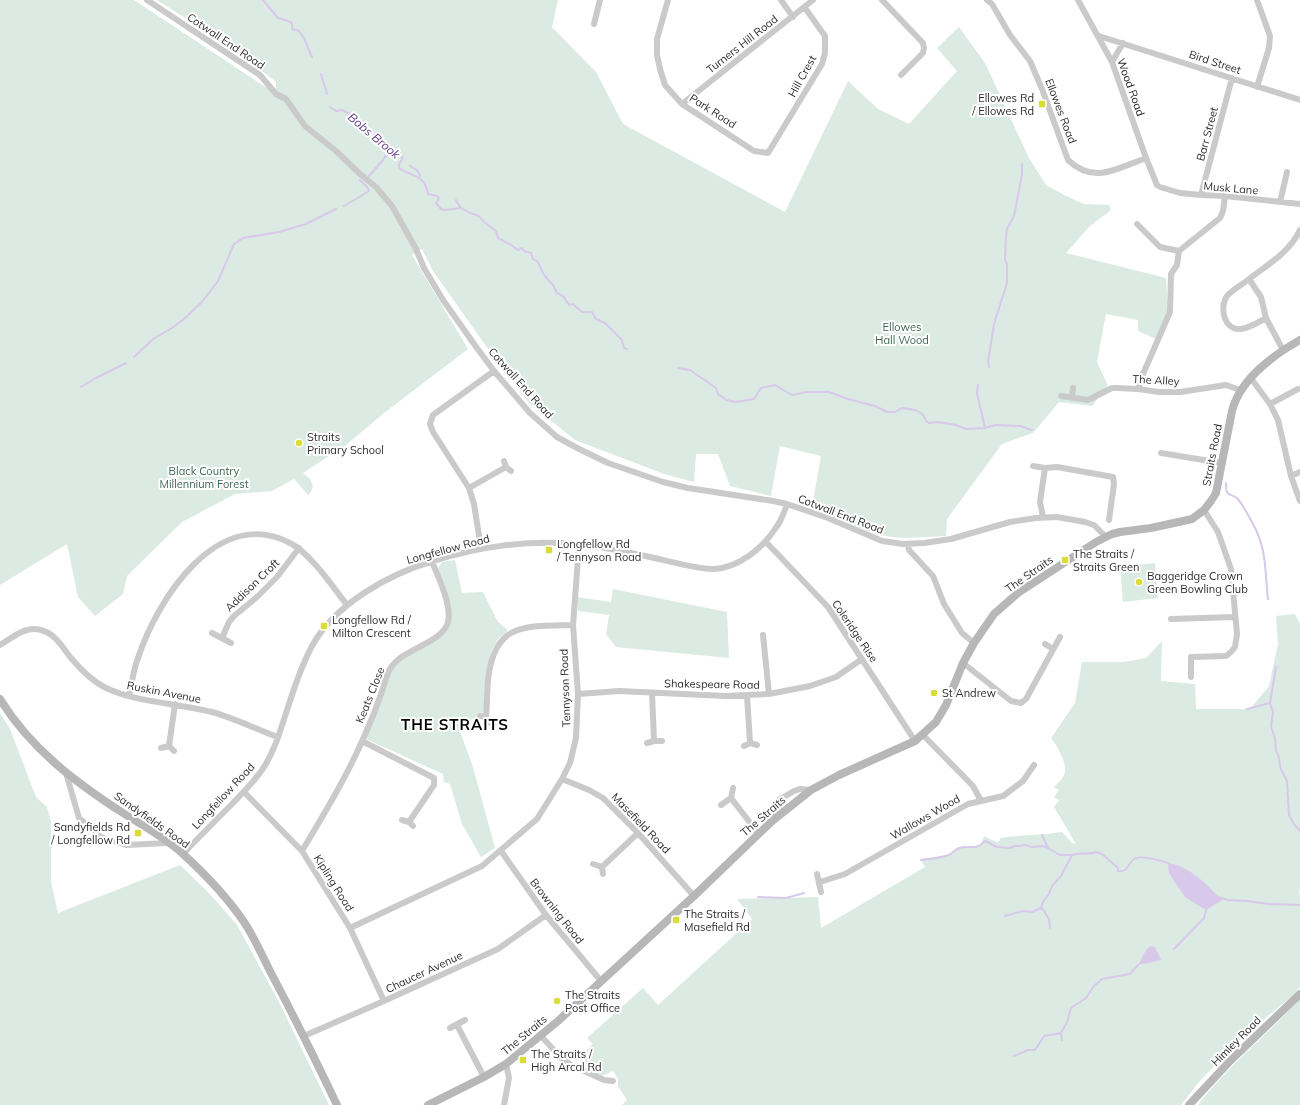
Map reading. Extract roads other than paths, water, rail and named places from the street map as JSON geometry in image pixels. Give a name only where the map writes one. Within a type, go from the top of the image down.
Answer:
[{"type":"street","name":"Cotwall End Road","points":[[147,0],[260,75],[276,94],[286,99],[305,126],[336,151],[376,187],[392,206],[416,249],[424,268],[443,300],[494,371],[530,413],[557,437],[578,449],[608,463],[663,482],[688,488],[787,504],[828,518],[882,541],[908,544],[951,539],[1010,522],[1043,517],[1057,517],[1085,522],[1094,525],[1106,537]]},
{"type":"street","points":[[594,24],[600,0]]},
{"type":"street","name":"Park Road","points":[[668,0],[657,39],[657,56],[665,85],[682,104],[754,151],[768,153]]},
{"type":"street","points":[[781,0],[793,17]]},
{"type":"street","name":"Turners Hill Road","points":[[682,104],[805,8],[813,0]]},
{"type":"street","points":[[882,0],[923,43],[923,53],[901,75]]},
{"type":"street","name":"Wood Road","points":[[1078,0],[1112,62],[1146,158],[1159,186]]},
{"type":"street","points":[[1257,0],[1270,36],[1269,48],[1257,87]]},
{"type":"street","name":"Ellowes Road","points":[[992,1],[1010,35],[1030,61],[1068,160],[1075,166],[1089,172],[1103,174],[1146,158]]},
{"type":"street","name":"Hill Crest","points":[[768,153],[822,64],[825,53],[825,36],[805,8]]},
{"type":"street","name":"Bird Street","points":[[1099,36],[1300,100]]},
{"type":"street","points":[[1112,62],[1123,43]]},
{"type":"street","name":"Barr Street","points":[[1201,195],[1232,78]]},
{"type":"street","points":[[1280,202],[1287,172]]},
{"type":"street","name":"Musk Lane","points":[[1159,186],[1180,192],[1201,195],[1300,204]]},
{"type":"street","points":[[1138,389],[1140,381],[1170,312],[1171,274],[1177,265],[1179,250],[1220,218],[1223,211],[1225,196]]},
{"type":"street","points":[[1137,224],[1160,247],[1179,250]]},
{"type":"street","points":[[1266,318],[1240,329],[1232,327],[1225,320],[1223,309],[1227,296],[1289,247],[1295,240],[1300,230]]},
{"type":"street","points":[[1249,279],[1261,297],[1266,318],[1283,350]]},
{"type":"street","name":"Straits Road","points":[[1096,542],[1120,532],[1151,528],[1192,519],[1204,510],[1216,493],[1234,400],[1250,377],[1283,350],[1300,340]]},
{"type":"street","points":[[481,548],[474,504],[469,488],[433,432],[430,424],[433,415],[494,371]]},
{"type":"street","points":[[1250,377],[1270,404],[1278,420],[1291,476],[1300,500]]},
{"type":"street","name":"The Alley","points":[[1061,396],[1088,400],[1112,388],[1138,389],[1159,392],[1180,392],[1226,385],[1240,390]]},
{"type":"street","points":[[1072,398],[1073,388]]},
{"type":"street","points":[[1270,404],[1298,389]]},
{"type":"street","points":[[1161,453],[1222,462]]},
{"type":"street","points":[[1033,466],[1045,468],[1057,467],[1113,477],[1114,484],[1109,520]]},
{"type":"street","points":[[469,488],[507,467]]},
{"type":"street","points":[[1043,517],[1040,502],[1045,468]]},
{"type":"street","points":[[1291,476],[1300,472]]},
{"type":"street","name":"Longfellow Road","points":[[183,854],[244,792],[262,770],[278,737],[303,665],[313,645],[332,619],[348,605],[371,590],[405,571],[432,561],[481,548],[511,544],[579,544],[617,549],[680,564],[714,569],[736,563],[766,542],[776,530],[782,519],[787,504]]},
{"type":"street","points":[[1191,677],[1191,657],[1226,656],[1235,647],[1236,616],[1231,569],[1218,532],[1204,510]]},
{"type":"street","points":[[130,696],[137,659],[158,611],[171,591],[202,558],[221,544],[233,538],[255,534],[280,538],[299,548],[308,556],[348,605]]},
{"type":"street","name":"Coleridge Rise","points":[[766,542],[828,607],[915,741]]},
{"type":"street","name":"The Straits","points":[[432,1104],[506,1064],[541,1036],[694,896],[758,833],[811,790],[915,741],[923,735],[936,722],[946,705],[963,663],[974,643],[994,614],[1018,593],[1096,542]]},
{"type":"street","name":"Tennyson Road","points":[[350,928],[482,866],[537,819],[562,779],[570,763],[576,738],[578,694],[573,625],[579,544]]},
{"type":"street","points":[[908,544],[909,550],[933,576],[944,604],[962,633],[974,643]]},
{"type":"street","name":"Addison Croft","points":[[222,638],[229,622],[234,616],[278,577],[299,548]]},
{"type":"street","name":"Keats Close","points":[[302,851],[341,784],[362,741],[390,670],[399,658],[433,639],[442,632],[447,625],[449,617],[448,605],[432,561]]},
{"type":"street","points":[[1171,619],[1236,616]]},
{"type":"street","points":[[490,723],[483,717],[488,680],[493,654],[503,640],[512,632],[531,626],[573,625]]},
{"type":"street","name":"Ruskin Avenue","points":[[0,645],[25,630],[40,629],[56,638],[87,676],[100,685],[130,696],[214,712],[278,737]]},
{"type":"street","points":[[212,633],[231,643]]},
{"type":"street","points":[[763,635],[770,694]]},
{"type":"street","points":[[963,663],[1011,702],[1021,703],[1026,699],[1060,637]]},
{"type":"street","points":[[1045,644],[1053,649]]},
{"type":"street","name":"Shakespeare Road","points":[[578,694],[619,691],[725,696],[770,694],[810,686],[836,677],[862,659]]},
{"type":"street","points":[[652,693],[654,741]]},
{"type":"street","points":[[747,695],[747,744],[757,745]]},
{"type":"street","name":"Sandyfields Road","points":[[0,699],[33,744],[66,773],[169,843],[183,854],[218,889],[244,922],[304,1036],[337,1105]]},
{"type":"street","points":[[169,746],[175,704]]},
{"type":"street","points":[[923,735],[973,786],[981,801]]},
{"type":"street","points":[[362,741],[434,778],[434,785],[411,824],[402,820]]},
{"type":"street","points":[[647,743],[662,741]]},
{"type":"street","points":[[161,748],[169,746]]},
{"type":"street","points":[[169,746],[174,751]]},
{"type":"street","name":"Wallows Wood","points":[[820,882],[845,874],[968,804],[1003,796],[1023,781],[1034,765]]},
{"type":"street","points":[[66,773],[79,818],[101,837],[126,845],[169,843]]},
{"type":"street","name":"Masefield Road","points":[[562,779],[598,794],[638,833],[694,896]]},
{"type":"street","points":[[721,805],[731,798],[733,788]]},
{"type":"street","points":[[772,821],[773,808],[777,801],[800,789],[811,790]]},
{"type":"street","name":"Kipling Road","points":[[244,792],[302,851],[325,885],[350,928],[384,1001]]},
{"type":"street","points":[[731,798],[758,833]]},
{"type":"street","points":[[602,867],[638,833]]},
{"type":"street","name":"Browning Road","points":[[501,851],[546,915],[601,981]]},
{"type":"street","points":[[593,864],[602,867]]},
{"type":"street","points":[[602,867],[603,874]]},
{"type":"street","points":[[817,874],[821,892]]},
{"type":"street","name":"Chaucer Avenue","points":[[304,1036],[498,948],[546,915]]},
{"type":"street","name":"Himley Road","points":[[1189,1105],[1230,1061],[1300,994]]},
{"type":"street","points":[[450,1028],[465,1020]]},
{"type":"street","points":[[458,1025],[484,1077]]},
{"type":"street","points":[[541,1036],[561,1058],[571,1065],[604,1083],[613,1081]]},
{"type":"street","points":[[504,1105],[509,1078],[506,1064]]},
{"type":"waterway","name":"Bobs Brook","points":[[263,0],[278,18],[292,23],[292,29],[299,31],[304,38],[312,57]]},
{"type":"waterway","name":"Bobs Brook","points":[[321,74],[327,94]]},
{"type":"waterway","name":"Bobs Brook","points":[[330,107],[336,111],[342,110],[350,114],[403,158],[399,164],[399,168],[421,179],[424,182],[428,194],[439,198],[436,203],[441,209],[461,208],[479,216],[496,231],[498,238],[518,250],[522,248],[524,251],[531,253],[533,259],[538,262],[544,275],[553,285],[557,293],[563,296],[569,305],[573,304],[582,312],[592,312],[596,319],[605,323],[622,340],[624,348],[627,349]]},
{"type":"waterway","points":[[384,158],[393,149]]},
{"type":"waterway","points":[[369,176],[383,160]]},
{"type":"waterway","points":[[989,367],[988,362],[994,324],[1007,283],[1007,264],[1005,260],[1007,229],[1014,216],[1022,175],[1022,164]]},
{"type":"waterway","points":[[410,166],[417,170],[420,176]]},
{"type":"waterway","points":[[344,206],[369,191],[360,180]]},
{"type":"waterway","points":[[456,200],[460,207]]},
{"type":"waterway","points":[[134,357],[153,339],[184,319],[202,302],[218,281],[234,244],[243,238],[279,232],[306,224],[336,209]]},
{"type":"waterway","points":[[81,387],[126,363]]},
{"type":"waterway","name":"Bobs Brook","points":[[678,368],[690,370],[716,388],[718,394],[726,400],[736,402],[754,399],[761,388],[775,385],[792,395],[807,392],[829,392],[875,406],[887,412],[895,412],[902,408],[913,410],[920,412],[929,423],[938,422],[956,425],[966,429],[985,428],[995,425],[1021,426],[1032,430]]},
{"type":"waterway","points":[[978,385],[977,393],[985,428]]},
{"type":"waterway","name":"Bobs Brook","points":[[1226,483],[1227,492],[1236,497],[1245,509],[1260,539],[1264,556],[1268,599]]},
{"type":"waterway","name":"Bobs Brook","points":[[1276,667],[1270,703],[1273,712],[1271,726],[1280,767],[1287,781],[1289,815],[1300,831]]},
{"type":"waterway","points":[[1247,709],[1270,703]]},
{"type":"waterway","points":[[1042,835],[1048,848]]},
{"type":"waterway","points":[[921,860],[946,856],[959,848],[976,847],[985,841],[997,847],[1010,848],[1025,845],[1032,847],[1044,846],[1060,855],[1072,855]]},
{"type":"waterway","points":[[1005,916],[1023,911],[1032,912],[1041,908],[1052,886],[1061,876],[1072,855],[1096,852],[1102,854],[1118,868],[1118,871],[1124,871],[1134,859],[1141,857],[1168,863]]},
{"type":"waterway","points":[[758,897],[786,898],[804,893]]},
{"type":"waterway","points":[[1218,897],[1228,900],[1268,904],[1300,905]]},
{"type":"waterway","points":[[1042,908],[1049,919],[1050,928]]},
{"type":"waterway","points":[[1174,949],[1204,918],[1206,910]]},
{"type":"waterway","points":[[1014,1056],[1028,1050],[1035,1050],[1044,1036],[1061,1033],[1067,1022],[1071,1008],[1086,998],[1094,986],[1102,979],[1130,974],[1138,965]]},
{"type":"waterway","points":[[1061,1033],[1062,1040]]},
{"type":"place","name":"Ellowes Rd / Ellowes Rd","points":[[1042,104]]},
{"type":"place","name":"Straits Primary School","points":[[299,443]]},
{"type":"place","name":"Longfellow Rd / Tennyson Road","points":[[549,550]]},
{"type":"place","name":"The Straits / Straits Green","points":[[1065,560]]},
{"type":"place","name":"Baggeridge Crown Green Bowling Club","points":[[1139,582]]},
{"type":"place","name":"Longfellow Rd / Milton Crescent","points":[[324,626]]},
{"type":"place","name":"St Andrew","points":[[934,693]]},
{"type":"place","name":"Sandyfields Rd / Longfellow Rd","points":[[138,833]]},
{"type":"place","name":"The Straits / Masefield Rd","points":[[676,920]]},
{"type":"place","name":"The Straits Post Office","points":[[557,1001]]},
{"type":"place","name":"The Straits / High Arcal Rd","points":[[523,1060]]},
{"type":"district","name":"THE STRAITS","points":[[455,725]]},
{"type":"park label","name":"Ellowes Hall Wood","points":[[902,333]]},
{"type":"park label","name":"Black Country Millennium Forest","points":[[204,477]]}]
